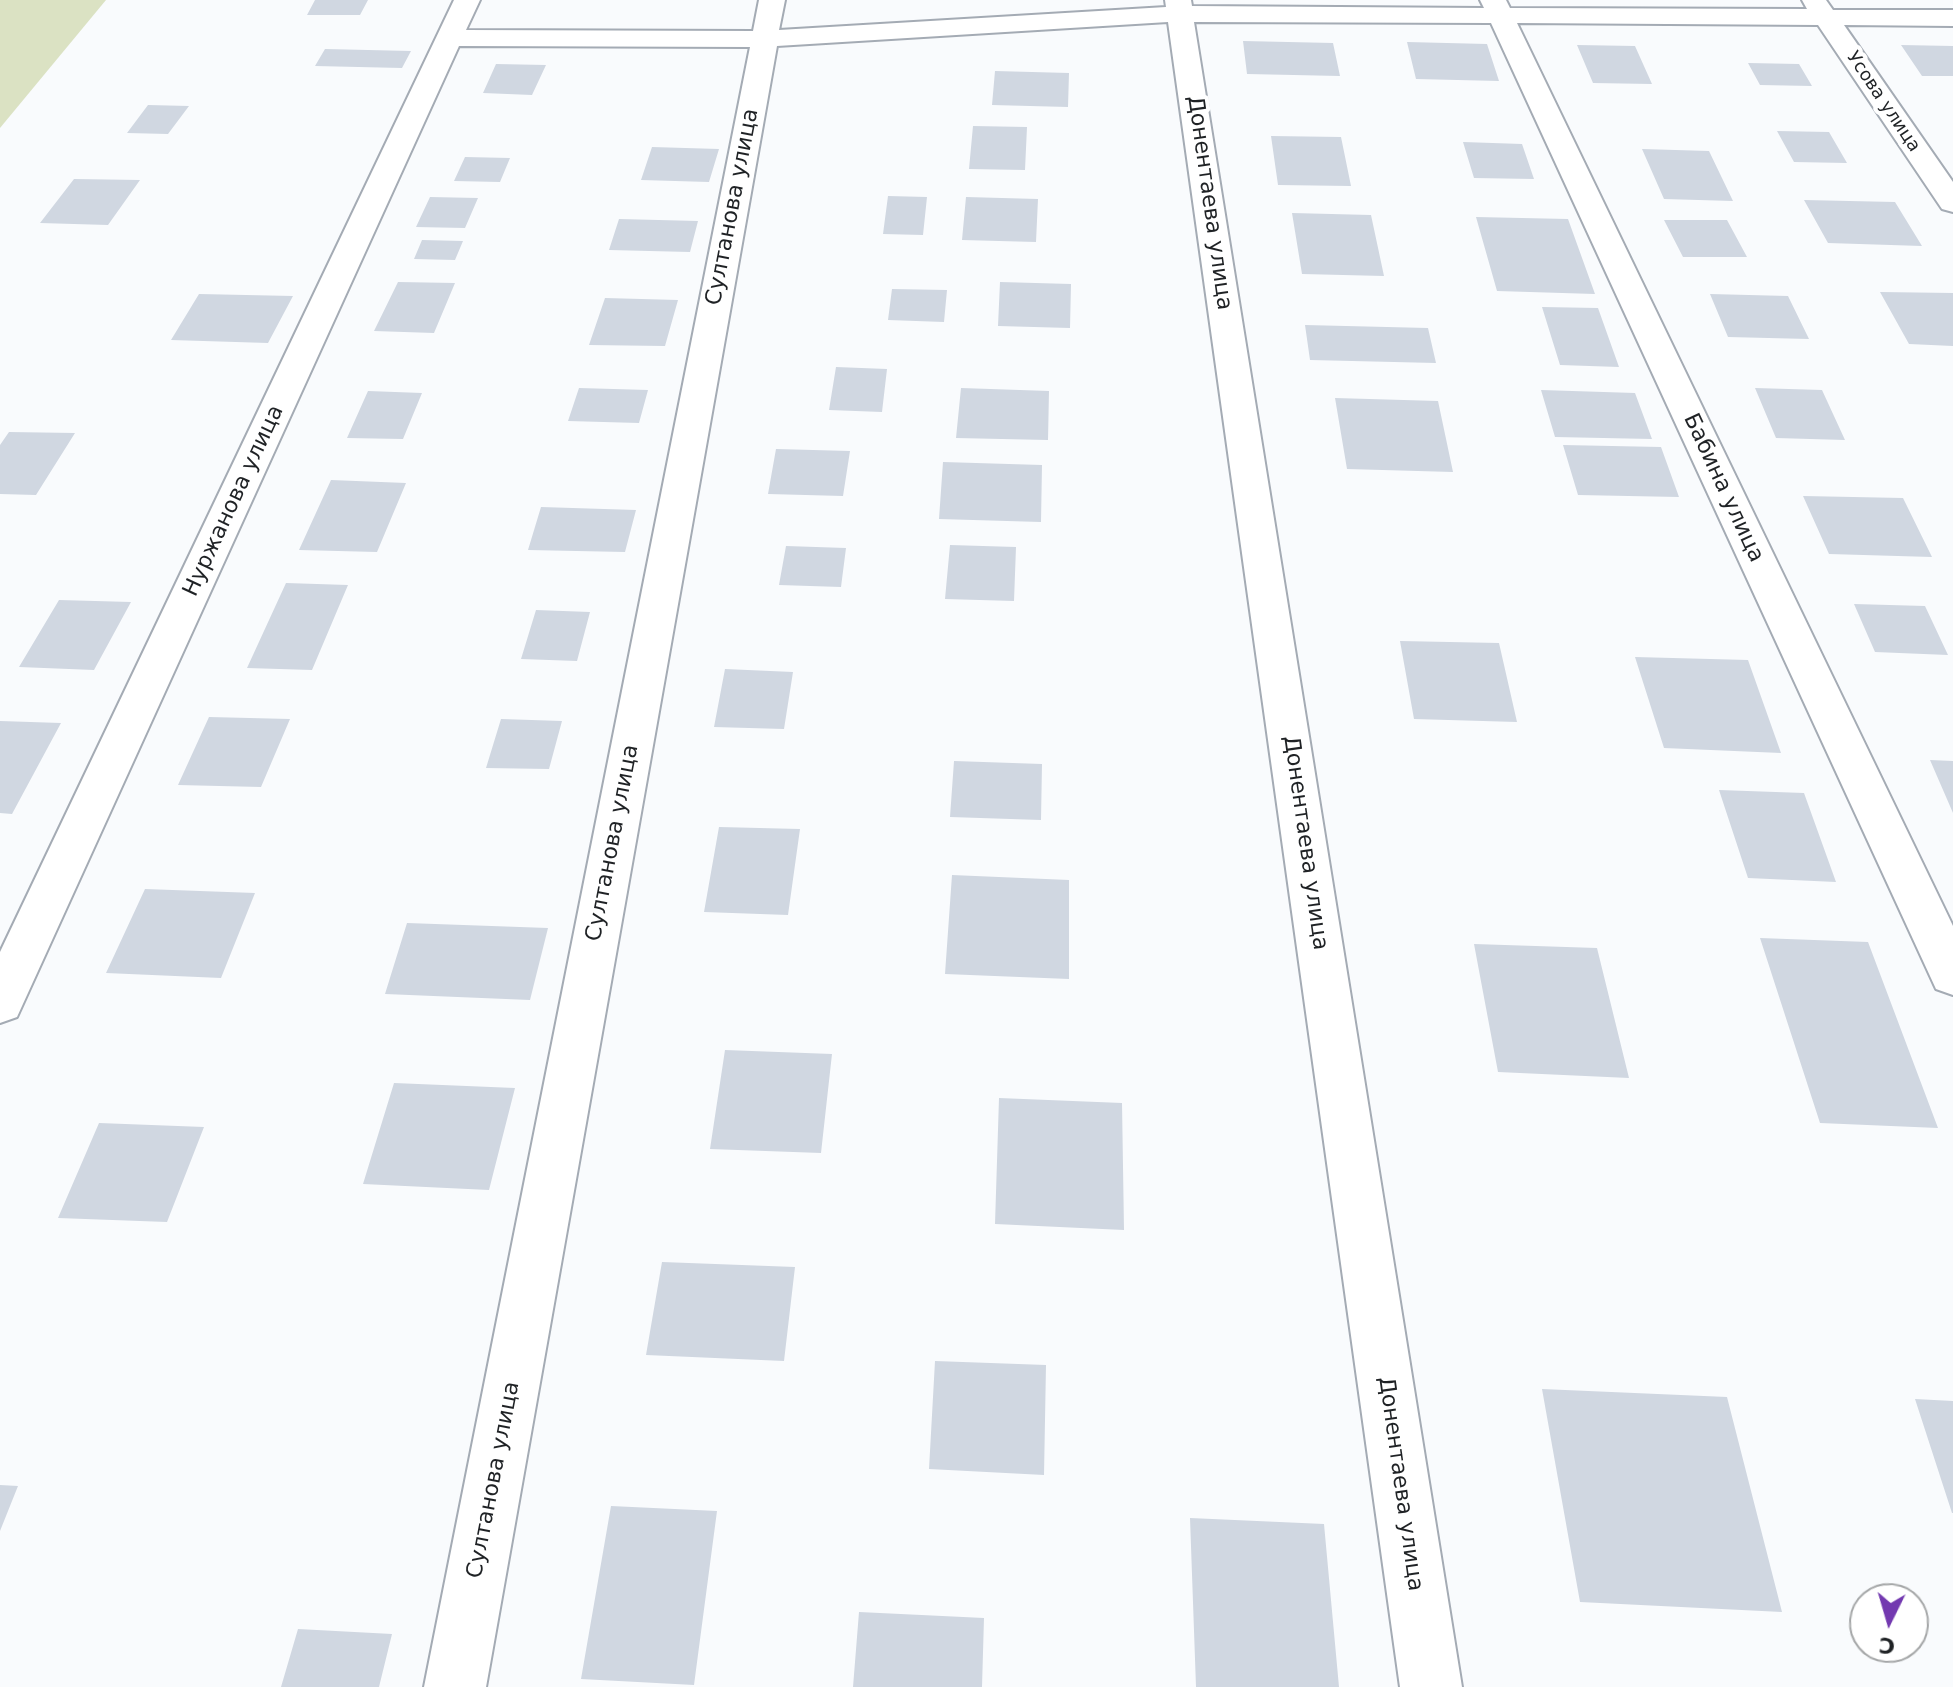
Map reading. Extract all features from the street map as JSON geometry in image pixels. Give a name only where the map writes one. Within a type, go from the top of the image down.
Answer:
[{"type":"street","name":"Нуржанова улица","points":[[0,1002],[467,0]]},
{"type":"street","points":[[451,38],[768,20],[1179,7],[1819,9],[1953,18]]},
{"type":"street","name":"Донентаева улица","points":[[1179,7],[1431,1687]]},
{"type":"street","name":"Бабина улица","points":[[1496,8],[1953,975]]},
{"type":"street","name":"Усова улица","points":[[1819,9],[1953,203]]},
{"type":"street","name":"Султанова улица","points":[[455,1687],[768,20]]},
{"type":"green space","points":[[0,0],[106,0],[0,128]]},
{"type":"building","points":[[315,0],[368,0],[360,15],[307,15]]},
{"type":"building","points":[[1243,41],[1333,43],[1340,76],[1247,74]]},
{"type":"building","points":[[1407,42],[1487,44],[1499,81],[1416,79]]},
{"type":"building","points":[[1577,45],[1635,46],[1652,84],[1593,83]]},
{"type":"building","points":[[1901,45],[1953,46],[1953,76],[1922,76]]},
{"type":"building","points":[[325,49],[411,51],[402,68],[315,66]]},
{"type":"building","points":[[1748,63],[1799,64],[1812,86],[1760,85]]},
{"type":"building","points":[[496,64],[546,65],[532,95],[483,93]]},
{"type":"building","points":[[995,71],[1069,73],[1068,107],[992,105]]},
{"type":"building","points":[[148,105],[189,106],[168,134],[127,133]]},
{"type":"building","points":[[973,126],[1027,127],[1025,170],[969,169]]},
{"type":"building","points":[[1777,131],[1829,132],[1847,163],[1794,162]]},
{"type":"building","points":[[1271,136],[1341,137],[1351,186],[1278,185]]},
{"type":"building","points":[[1463,142],[1522,144],[1534,179],[1474,178]]},
{"type":"building","points":[[652,147],[719,149],[709,182],[641,180]]},
{"type":"building","points":[[1642,149],[1709,151],[1733,201],[1664,199]]},
{"type":"building","points":[[465,157],[510,158],[500,182],[454,181]]},
{"type":"building","points":[[74,179],[140,180],[108,225],[40,223]]},
{"type":"building","points":[[888,196],[927,197],[923,235],[883,234]]},
{"type":"building","points":[[430,197],[478,198],[465,228],[416,227]]},
{"type":"building","points":[[966,197],[1038,199],[1036,242],[962,240]]},
{"type":"building","points":[[1804,200],[1895,202],[1922,246],[1828,243]]},
{"type":"building","points":[[1292,213],[1371,215],[1384,276],[1302,274]]},
{"type":"building","points":[[1476,217],[1568,219],[1595,294],[1497,291]]},
{"type":"building","points":[[619,219],[698,221],[690,252],[609,250]]},
{"type":"building","points":[[1664,220],[1727,220],[1747,257],[1683,257]]},
{"type":"building","points":[[422,240],[463,241],[455,260],[414,259]]},
{"type":"building","points":[[398,282],[455,283],[434,333],[374,331]]},
{"type":"building","points":[[1000,282],[1071,284],[1070,328],[998,326]]},
{"type":"building","points":[[892,289],[947,290],[944,322],[888,320]]},
{"type":"building","points":[[1880,292],[1953,293],[1953,346],[1909,344]]},
{"type":"building","points":[[199,294],[293,296],[268,343],[171,340]]},
{"type":"building","points":[[1710,294],[1788,296],[1809,339],[1728,337]]},
{"type":"building","points":[[605,298],[678,300],[665,346],[589,345]]},
{"type":"building","points":[[1542,307],[1598,308],[1619,367],[1560,365]]},
{"type":"building","points":[[1305,325],[1428,328],[1436,363],[1310,360]]},
{"type":"building","points":[[836,367],[887,369],[882,412],[829,410]]},
{"type":"building","points":[[579,388],[648,390],[639,423],[568,421]]},
{"type":"building","points":[[961,388],[1049,391],[1048,440],[956,438]]},
{"type":"building","points":[[1755,388],[1822,390],[1845,440],[1776,438]]},
{"type":"building","points":[[1541,390],[1635,393],[1652,439],[1555,437]]},
{"type":"building","points":[[368,391],[422,393],[403,439],[347,438]]},
{"type":"building","points":[[1335,398],[1438,401],[1453,472],[1347,469]]},
{"type":"building","points":[[9,432],[75,433],[36,495],[0,494],[0,445]]},
{"type":"building","points":[[1563,445],[1661,447],[1679,497],[1578,495]]},
{"type":"building","points":[[776,449],[850,451],[843,496],[768,494]]},
{"type":"building","points":[[943,462],[1042,465],[1041,522],[939,519]]},
{"type":"building","points":[[331,480],[406,483],[377,552],[299,550]]},
{"type":"building","points":[[1803,496],[1903,498],[1932,557],[1829,554]]},
{"type":"building","points":[[541,507],[636,510],[625,552],[528,550]]},
{"type":"building","points":[[950,545],[1016,547],[1014,601],[945,599]]},
{"type":"building","points":[[786,546],[846,548],[841,587],[779,585]]},
{"type":"building","points":[[286,583],[348,585],[312,670],[247,668]]},
{"type":"building","points":[[59,600],[131,602],[94,670],[19,667]]},
{"type":"building","points":[[1854,604],[1925,606],[1948,655],[1875,652]]},
{"type":"building","points":[[536,610],[590,612],[577,661],[521,659]]},
{"type":"building","points":[[1400,641],[1499,643],[1517,722],[1414,719]]},
{"type":"building","points":[[1635,657],[1748,660],[1781,753],[1664,748]]},
{"type":"building","points":[[725,669],[793,672],[784,729],[714,727]]},
{"type":"building","points":[[209,717],[290,719],[261,787],[178,785]]},
{"type":"building","points":[[501,719],[562,721],[549,769],[486,768]]},
{"type":"building","points":[[0,721],[61,723],[12,814],[0,813]]},
{"type":"building","points":[[1930,760],[1953,761],[1953,813]]},
{"type":"building","points":[[954,761],[1042,764],[1041,820],[950,817]]},
{"type":"building","points":[[1719,790],[1804,793],[1836,882],[1748,878]]},
{"type":"building","points":[[719,827],[800,829],[788,915],[704,912]]},
{"type":"building","points":[[952,875],[1069,880],[1069,979],[945,974]]},
{"type":"building","points":[[145,889],[255,893],[221,978],[106,973]]},
{"type":"building","points":[[407,923],[548,928],[530,1000],[385,994]]},
{"type":"building","points":[[1760,938],[1868,942],[1938,1128],[1820,1123]]},
{"type":"building","points":[[1474,944],[1597,948],[1629,1078],[1498,1072]]},
{"type":"building","points":[[725,1050],[832,1054],[821,1153],[710,1149]]},
{"type":"building","points":[[394,1083],[515,1088],[489,1190],[363,1184]]},
{"type":"building","points":[[999,1098],[1122,1103],[1124,1230],[995,1224]]},
{"type":"building","points":[[99,1123],[204,1127],[167,1222],[58,1218]]},
{"type":"building","points":[[662,1262],[795,1267],[784,1361],[646,1355]]},
{"type":"building","points":[[935,1361],[1046,1365],[1044,1475],[929,1469]]},
{"type":"building","points":[[1542,1389],[1727,1397],[1782,1612],[1580,1602]]},
{"type":"building","points":[[1915,1399],[1953,1401],[1953,1513],[1952,1513]]},
{"type":"building","points":[[0,1485],[18,1486],[0,1531]]},
{"type":"building","points":[[611,1506],[717,1511],[694,1685],[581,1679]]},
{"type":"building","points":[[1190,1518],[1324,1524],[1339,1687],[1196,1687]]},
{"type":"building","points":[[859,1612],[984,1618],[982,1687],[853,1687]]},
{"type":"building","points":[[298,1629],[392,1634],[379,1687],[281,1687]]}]
